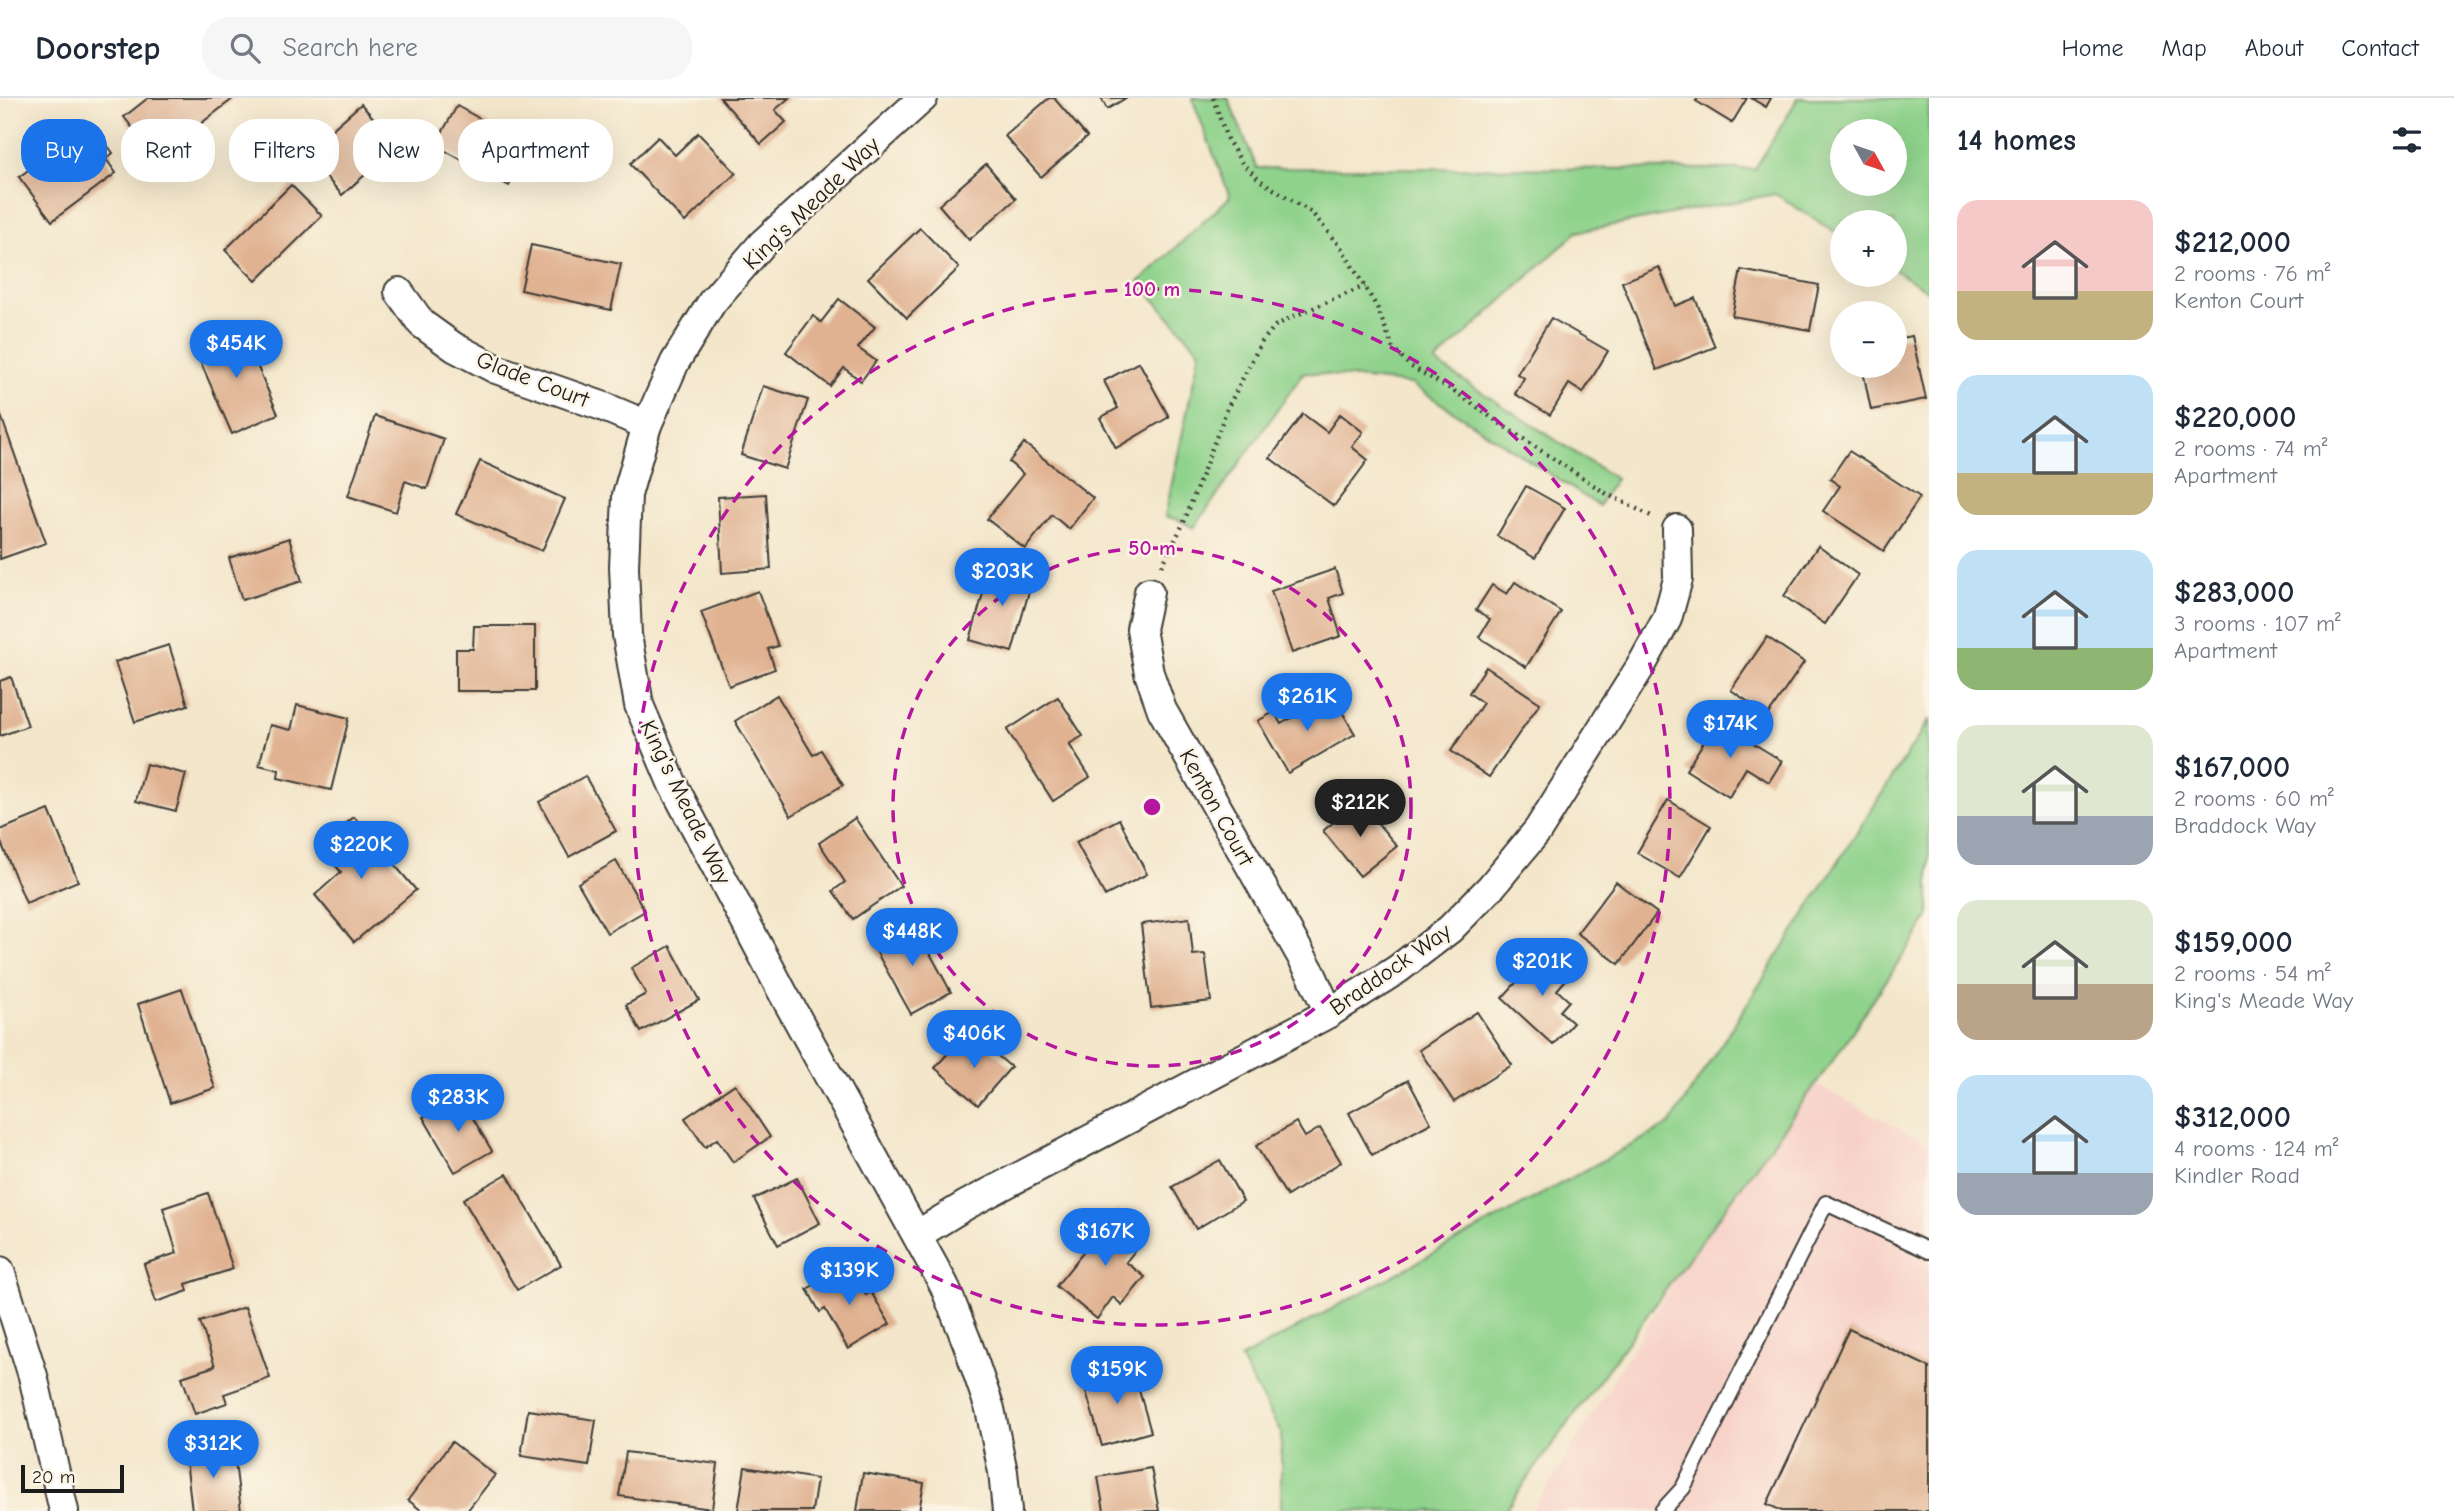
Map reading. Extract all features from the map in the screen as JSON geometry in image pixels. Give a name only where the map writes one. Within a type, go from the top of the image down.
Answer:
[{"type":"street","name":"King's Meade Way","points":[[923,98],[763,243],[712,302],[675,362],[647,425],[626,495],[626,635],[639,705],[674,785],[784,995],[948,1296],[990,1409],[1003,1472],[1007,1511]]},
{"type":"street","name":"Glade Court","points":[[399,292],[422,324],[454,347],[496,369],[602,406],[647,425]]},
{"type":"street","name":"Braddock Way","points":[[917,1235],[966,1205],[1329,1013],[1398,969],[1450,929],[1491,887],[1538,830],[1641,666],[1667,619],[1678,579],[1677,529]]},
{"type":"street","name":"Kenton Court","points":[[1149,592],[1141,629],[1149,673],[1163,710],[1311,973],[1329,1013]]},
{"type":"street","points":[[0,1271],[33,1376],[64,1511]]},
{"type":"lane","points":[[1662,1511],[1683,1488],[1826,1203],[1929,1251]]},
{"type":"path","points":[[1213,98],[1227,139],[1242,163],[1261,181],[1312,213],[1342,249],[1377,307],[1393,348],[1410,366],[1454,391],[1607,494],[1677,529]]},
{"type":"path","points":[[1149,592],[1184,522],[1227,409],[1261,343],[1275,326],[1365,286]]},
{"type":"shaded area","points":[[1799,1076],[1929,1144],[1929,1511],[1530,1511],[1545,1491]]},
{"type":"green space","points":[[1192,98],[1228,98],[1257,168],[1755,169],[1798,98],[1929,98],[1929,292],[1907,278],[1907,210],[1830,210],[1830,229],[1775,194],[1577,232],[1435,362],[1616,479],[1599,506],[1411,384],[1304,372],[1194,528],[1165,516],[1200,351],[1139,282],[1230,197]]},
{"type":"green space","points":[[1929,720],[1929,917],[1834,1059],[1504,1511],[1281,1511],[1281,1433],[1240,1359],[1670,1124]]},
{"type":"building","points":[[148,98],[234,98],[207,119],[124,117]]},
{"type":"building","points":[[720,98],[789,98],[775,110],[786,122],[761,144]]},
{"type":"building","points":[[1049,98],[1054,98],[1087,137],[1041,177],[1005,136]]},
{"type":"building","points":[[1101,98],[1126,98],[1107,109]]},
{"type":"building","points":[[1698,98],[1747,98],[1732,123],[1696,101]]},
{"type":"building","points":[[1751,98],[1771,98],[1766,107]]},
{"type":"building","points":[[361,104],[374,119],[353,119],[353,182],[357,182],[342,195],[331,182],[339,182],[339,123]]},
{"type":"building","points":[[457,106],[480,119],[458,119],[458,158],[444,150],[444,129]]},
{"type":"building","points":[[698,133],[736,173],[685,222],[630,164],[658,137],[675,155]]},
{"type":"building","points":[[107,145],[113,153],[107,158]]},
{"type":"building","points":[[107,160],[116,173],[107,180]]},
{"type":"building","points":[[986,164],[1016,199],[969,240],[939,205]]},
{"type":"building","points":[[23,182],[104,182],[52,221]]},
{"type":"building","points":[[291,185],[322,216],[256,281],[225,250]]},
{"type":"building","points":[[920,228],[959,268],[907,318],[868,278]]},
{"type":"building","points":[[531,245],[621,264],[611,310],[521,290]]},
{"type":"building","points":[[1659,267],[1675,306],[1695,298],[1715,347],[1657,370],[1622,282]]},
{"type":"building","points":[[1741,270],[1819,285],[1810,330],[1732,316]]},
{"type":"building","points":[[839,299],[875,327],[858,348],[876,361],[861,381],[844,368],[830,386],[786,352],[813,316],[821,322]]},
{"type":"building","points":[[1551,318],[1608,351],[1583,393],[1569,384],[1550,415],[1515,394],[1524,378],[1517,374]]},
{"type":"building","points":[[240,326],[278,414],[232,434],[194,347]]},
{"type":"building","points":[[1912,336],[1926,399],[1871,410],[1864,378],[1907,378],[1907,337]]},
{"type":"building","points":[[1139,362],[1169,417],[1116,448],[1100,418],[1118,408],[1104,381]]},
{"type":"building","points":[[763,386],[808,400],[785,469],[741,455]]},
{"type":"building","points":[[0,413],[46,543],[0,559]]},
{"type":"building","points":[[1303,414],[1327,432],[1340,414],[1363,432],[1352,447],[1368,460],[1334,506],[1270,458]]},
{"type":"building","points":[[375,416],[444,439],[427,489],[405,481],[396,512],[348,496]]},
{"type":"building","points":[[1024,443],[1093,498],[1069,529],[1052,515],[1025,549],[987,519],[1023,474],[1009,462]]},
{"type":"building","points":[[1849,451],[1920,497],[1884,551],[1823,511],[1840,486],[1830,479]]},
{"type":"building","points":[[480,461],[565,499],[542,551],[456,514]]},
{"type":"building","points":[[1526,486],[1565,508],[1535,558],[1497,536]]},
{"type":"building","points":[[766,494],[771,569],[722,573],[718,497]]},
{"type":"building","points":[[289,538],[302,581],[242,600],[229,558]]},
{"type":"building","points":[[1818,546],[1858,575],[1825,624],[1784,596]]},
{"type":"building","points":[[991,565],[1033,577],[1012,652],[970,640]]},
{"type":"building","points":[[1335,569],[1343,593],[1329,598],[1341,636],[1292,653],[1271,591]]},
{"type":"building","points":[[1515,582],[1561,612],[1526,667],[1479,637],[1490,619],[1476,610],[1492,585],[1507,594]]},
{"type":"building","points":[[758,591],[778,646],[768,649],[775,669],[729,686],[701,612]]},
{"type":"building","points":[[474,626],[535,626],[535,691],[456,691],[456,649],[473,649]]},
{"type":"building","points":[[1767,637],[1804,662],[1768,715],[1731,690]]},
{"type":"building","points":[[169,645],[188,705],[135,722],[115,662]]},
{"type":"building","points":[[1486,667],[1540,703],[1489,777],[1451,751],[1483,703],[1469,693]]},
{"type":"building","points":[[11,677],[28,726],[0,736],[0,681]]},
{"type":"building","points":[[777,695],[813,755],[821,750],[843,785],[791,816],[735,721]]},
{"type":"building","points":[[1332,695],[1355,734],[1288,773],[1258,721],[1274,712],[1281,724]]},
{"type":"building","points":[[1058,697],[1083,736],[1069,744],[1090,777],[1053,801],[1007,730]]},
{"type":"building","points":[[297,705],[349,718],[331,790],[278,778],[279,770],[259,765],[270,725],[291,730]]},
{"type":"building","points":[[1717,721],[1782,761],[1769,782],[1746,768],[1729,797],[1686,770]]},
{"type":"building","points":[[146,764],[186,774],[176,811],[136,801]]},
{"type":"building","points":[[585,776],[616,831],[569,857],[539,802]]},
{"type":"building","points":[[1668,800],[1711,826],[1680,878],[1637,853]]},
{"type":"building","points":[[1359,801],[1397,846],[1360,876],[1323,831]]},
{"type":"building","points":[[49,810],[78,881],[26,903],[0,840],[0,830]]},
{"type":"building","points":[[354,817],[416,890],[354,942],[315,895],[341,872],[319,846]]},
{"type":"building","points":[[855,818],[901,886],[853,919],[833,891],[845,882],[819,843]]},
{"type":"building","points":[[1119,819],[1147,874],[1105,896],[1076,842]]},
{"type":"building","points":[[616,861],[645,911],[607,933],[578,883]]},
{"type":"building","points":[[1616,882],[1657,913],[1619,964],[1577,933]]},
{"type":"building","points":[[1189,918],[1193,955],[1205,954],[1211,1001],[1151,1008],[1141,924]]},
{"type":"building","points":[[913,922],[951,992],[911,1014],[872,944]]},
{"type":"building","points":[[670,946],[699,1000],[641,1032],[626,1005],[646,994],[631,968]]},
{"type":"building","points":[[1544,952],[1570,975],[1557,990],[1569,1001],[1560,1011],[1573,1023],[1553,1045],[1502,998]]},
{"type":"building","points":[[182,989],[215,1088],[170,1103],[138,1004]]},
{"type":"building","points":[[1477,1012],[1512,1065],[1454,1102],[1419,1050]]},
{"type":"building","points":[[979,1040],[1011,1067],[978,1105],[935,1068],[956,1044],[967,1054]]},
{"type":"building","points":[[1408,1080],[1431,1123],[1372,1155],[1349,1113]]},
{"type":"building","points":[[735,1084],[770,1137],[733,1162],[717,1139],[705,1147],[685,1118]]},
{"type":"building","points":[[460,1096],[492,1151],[455,1172],[423,1117]]},
{"type":"building","points":[[1296,1122],[1305,1137],[1320,1128],[1341,1162],[1287,1196],[1256,1146]]},
{"type":"building","points":[[1220,1160],[1243,1201],[1196,1229],[1172,1187]]},
{"type":"building","points":[[507,1174],[561,1265],[517,1290],[463,1199]]},
{"type":"building","points":[[797,1178],[820,1223],[778,1245],[754,1199]]},
{"type":"building","points":[[208,1193],[233,1269],[186,1284],[188,1291],[156,1302],[144,1264],[177,1253],[163,1208]]},
{"type":"building","points":[[1117,1211],[1147,1235],[1126,1262],[1145,1277],[1122,1305],[1113,1297],[1097,1319],[1056,1286]]},
{"type":"building","points":[[849,1265],[866,1295],[871,1292],[890,1324],[848,1349],[825,1309],[820,1312],[807,1289]]},
{"type":"building","points":[[245,1307],[270,1378],[224,1394],[227,1403],[195,1414],[182,1377],[215,1366],[200,1322]]},
{"type":"building","points":[[1849,1329],[1929,1367],[1929,1511],[1782,1511],[1767,1504]]},
{"type":"building","points":[[1132,1366],[1151,1432],[1102,1446],[1083,1381]]},
{"type":"building","points":[[528,1410],[596,1420],[589,1466],[521,1456]]},
{"type":"building","points":[[452,1442],[495,1475],[467,1511],[422,1511],[408,1500]]},
{"type":"building","points":[[233,1445],[241,1511],[192,1511],[185,1451]]},
{"type":"building","points":[[626,1452],[718,1464],[712,1509],[619,1496]]},
{"type":"building","points":[[745,1467],[817,1479],[812,1511],[738,1511]]},
{"type":"building","points":[[1151,1468],[1159,1511],[1104,1511],[1098,1477]]},
{"type":"building","points":[[863,1473],[924,1483],[919,1511],[857,1511]]}]
